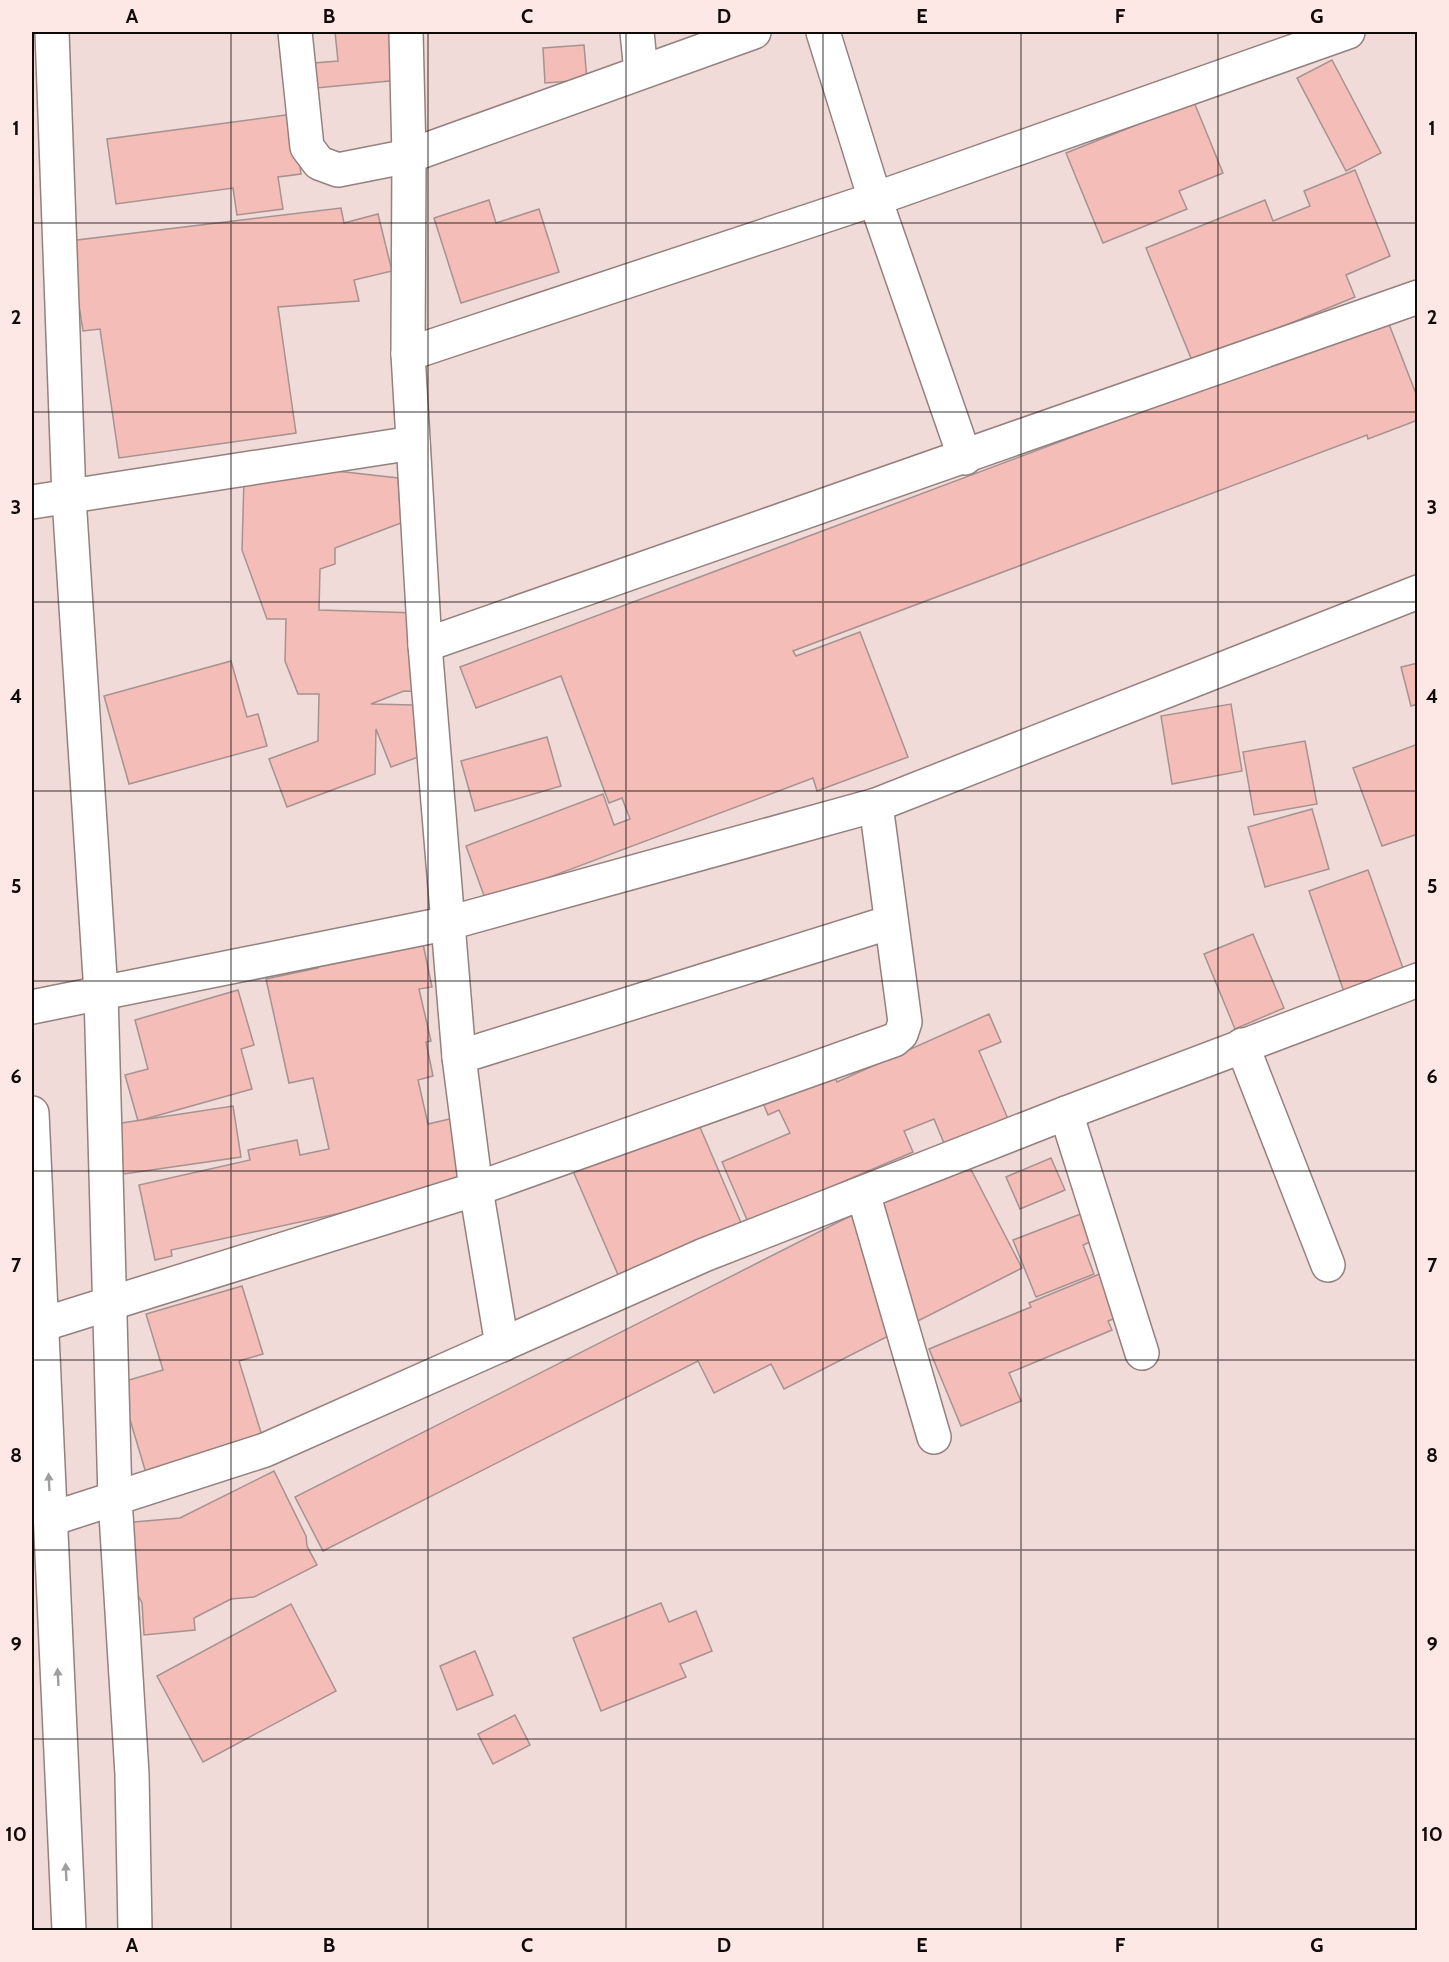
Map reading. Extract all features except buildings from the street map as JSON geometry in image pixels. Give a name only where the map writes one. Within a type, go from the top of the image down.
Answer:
[{"type":"main road","points":[[52,32],[69,498],[101,993],[115,1498],[132,1774],[135,1930]]},
{"type":"main road","points":[[295,32],[305,137],[312,156],[319,163],[338,170],[409,156],[754,32]]},
{"type":"main road","points":[[406,32],[409,156],[408,354],[425,645],[459,1057],[476,1190],[502,1345]]},
{"type":"main road","points":[[637,32],[640,72]]},
{"type":"main road","points":[[823,32],[875,199],[965,458]]},
{"type":"main road","points":[[408,354],[875,199],[1348,32]]},
{"type":"main road","points":[[425,645],[965,458],[1418,297]]},
{"type":"main road","points":[[32,502],[413,443]]},
{"type":"main road","points":[[32,1007],[449,923],[876,805],[1406,597],[1418,573]]},
{"type":"main road","points":[[41,1325],[476,1190],[894,1040],[901,1034],[905,1022],[876,805]]},
{"type":"main road","points":[[459,1057],[891,922]]},
{"type":"main road","points":[[51,1519],[266,1450],[704,1256],[1066,1113],[1418,980]]},
{"type":"main road","points":[[1242,1045],[1328,1265]]},
{"type":"main road","points":[[32,1113],[69,1930]]},
{"type":"main road","points":[[1066,1113],[1142,1353]]},
{"type":"main road","points":[[863,1193],[934,1437]]}]
